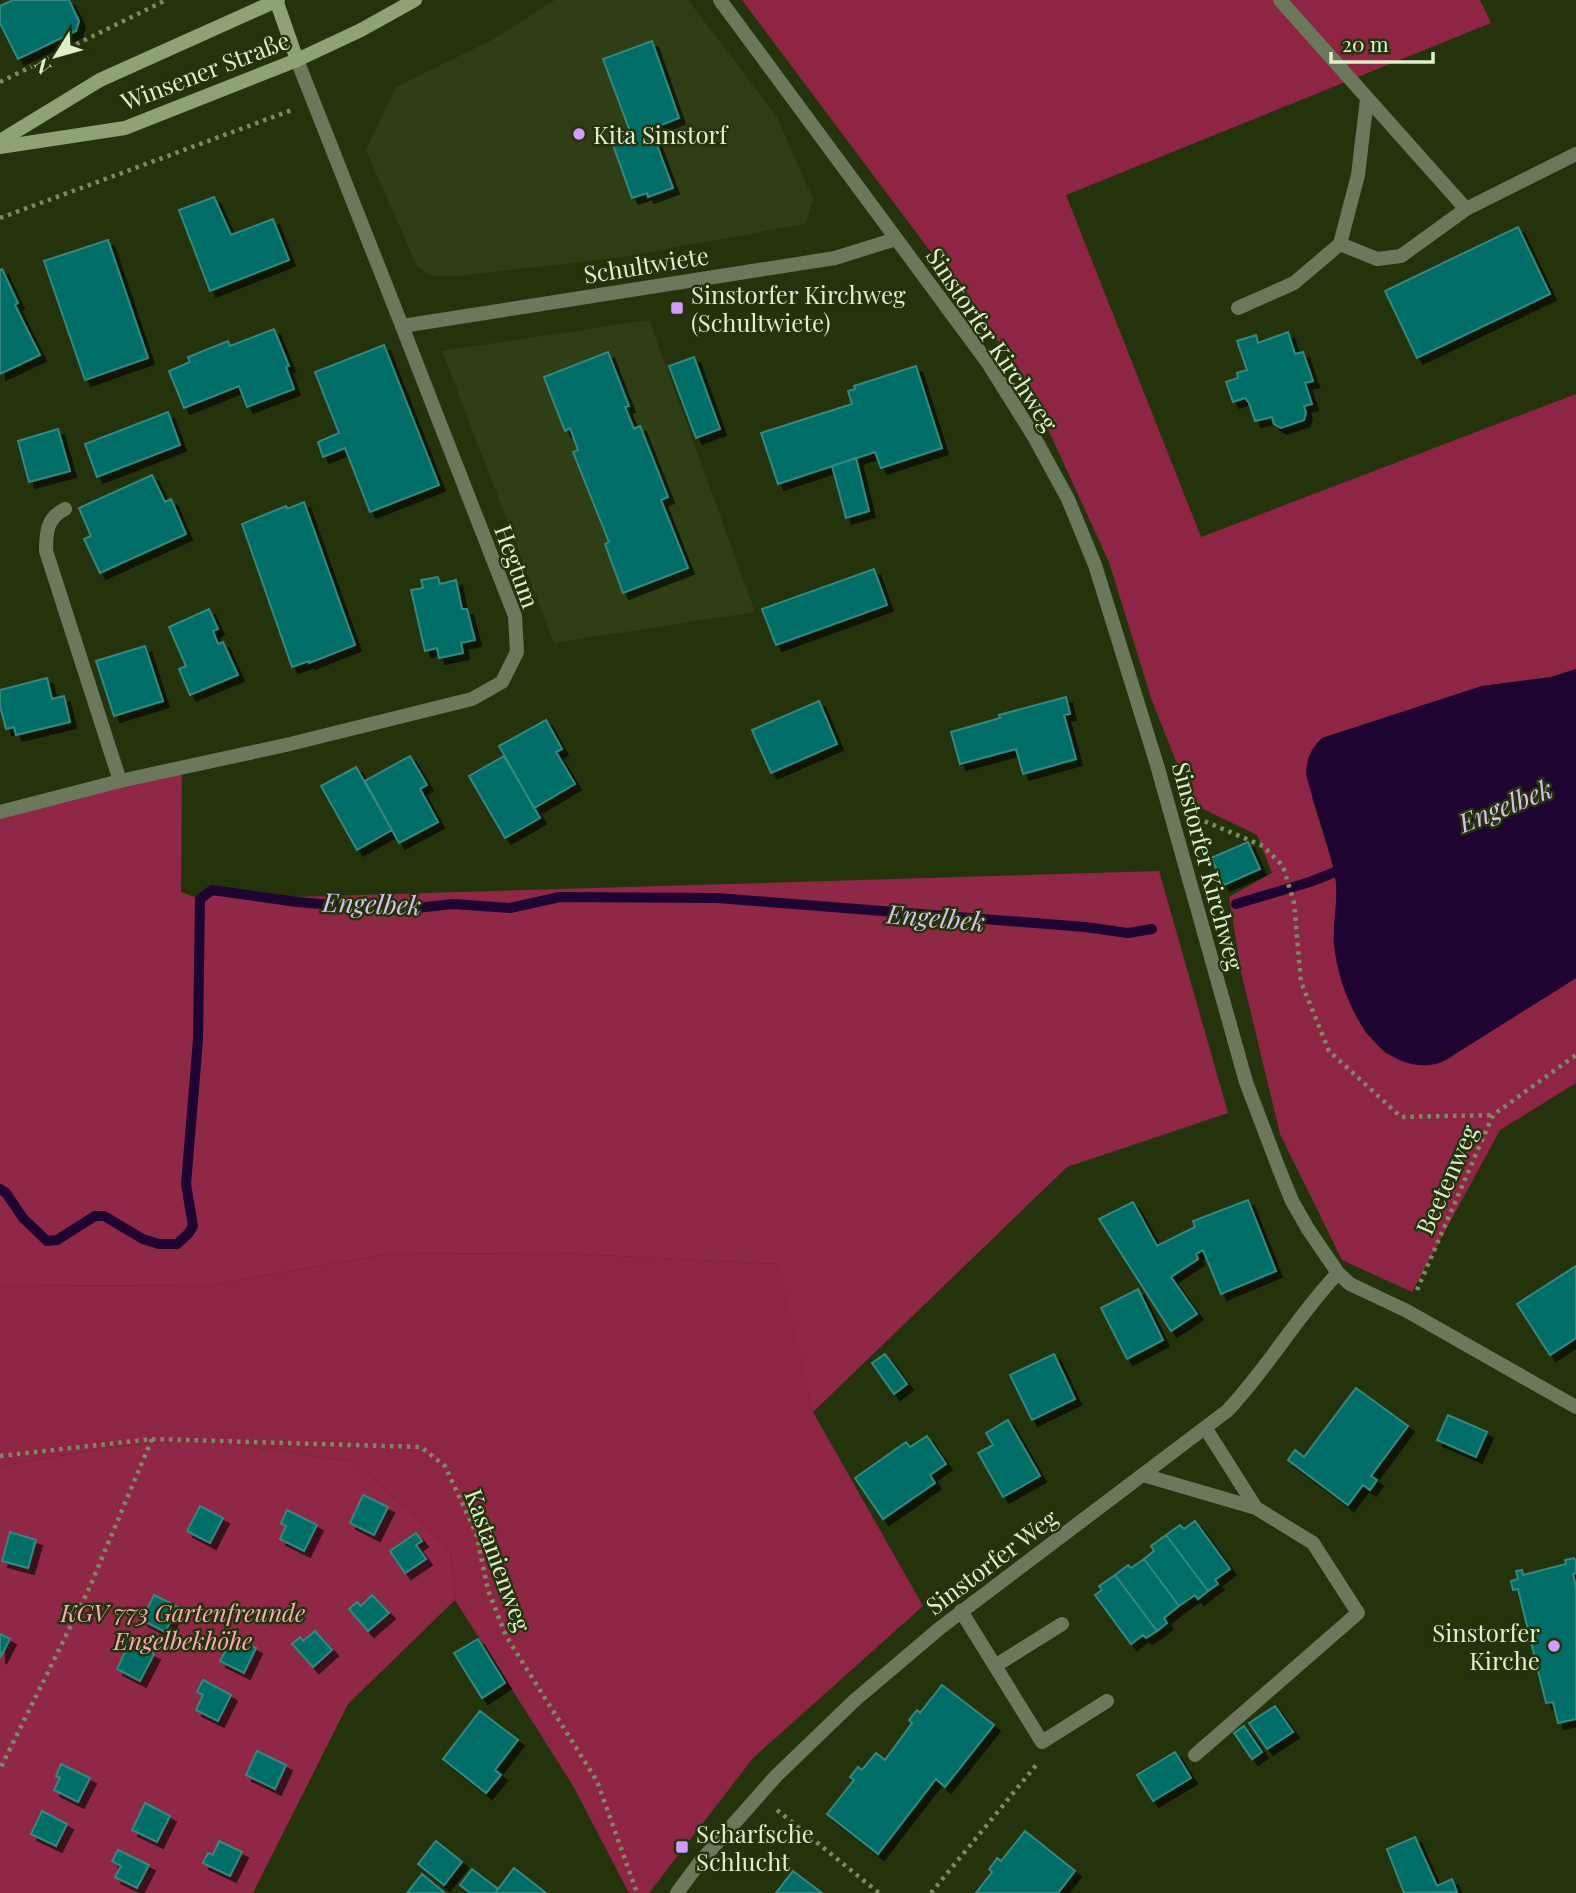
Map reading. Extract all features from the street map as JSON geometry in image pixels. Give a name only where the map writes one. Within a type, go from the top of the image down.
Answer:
[{"type":"main road","name":"Winsener Straße","points":[[0,144],[100,80],[277,0]]},
{"type":"main road","points":[[277,0],[297,60]]},
{"type":"main road","name":"Winsener Straße","points":[[0,144],[125,128],[297,60],[361,30],[415,0]]},
{"type":"street","name":"Sinstorfer Kirchweg","points":[[720,0],[988,363],[1033,435],[1068,499],[1095,565],[1172,812],[1222,1002],[1258,1113],[1292,1201],[1324,1254],[1338,1273],[1358,1289],[1408,1311],[1576,1407]]},
{"type":"street","points":[[1280,0],[1466,209]]},
{"type":"street","name":"Hegtum","points":[[0,812],[120,781],[286,745],[472,699],[502,682],[517,652],[514,616],[297,60]]},
{"type":"street","points":[[1238,308],[1294,283],[1340,244],[1358,175],[1367,99]]},
{"type":"street","points":[[1340,244],[1377,258],[1401,256],[1466,209],[1576,154]]},
{"type":"street","name":"Schultwiete","points":[[402,326],[835,258],[896,239]]},
{"type":"street","points":[[65,509],[56,513],[46,530],[46,551],[120,781]]},
{"type":"street","name":"Sinstorfer Weg","points":[[677,1893],[700,1862],[759,1795],[855,1700],[961,1611],[1206,1429],[1242,1396],[1306,1308],[1338,1273]]},
{"type":"street","points":[[1206,1429],[1256,1508]]},
{"type":"street","points":[[1143,1475],[1256,1508],[1313,1543],[1359,1613],[1195,1755]]},
{"type":"street","points":[[961,1611],[1042,1742],[1107,1701]]},
{"type":"street","points":[[995,1666],[1062,1624]]},
{"type":"path","points":[[0,82],[166,0]]},
{"type":"path","points":[[0,218],[312,102]]},
{"type":"path","points":[[1172,812],[1201,819],[1263,846],[1283,866],[1294,903],[1301,982],[1329,1051],[1401,1117],[1493,1115]]},
{"type":"path","name":"Beetenweg","points":[[1408,1311],[1493,1115],[1576,1055]]},
{"type":"path","points":[[0,1769],[88,1591],[152,1439]]},
{"type":"path","name":"Kastanienweg","points":[[0,1456],[152,1439],[421,1447],[445,1466],[476,1533],[488,1590],[506,1636],[597,1781],[637,1893]]},
{"type":"path","points":[[931,1893],[1039,1762]]},
{"type":"path","points":[[759,1795],[879,1893]]},
{"type":"shaded area","name":"Kita Sinstorf","points":[[555,0],[688,0],[777,117],[813,199],[806,224],[616,258],[448,277],[430,275],[417,266],[366,150],[396,87],[492,40]]},
{"type":"shaded area","points":[[742,0],[1480,0],[1491,23],[1066,195],[1201,537],[1576,394],[1576,669],[1551,677],[1482,686],[1322,738],[1312,798],[1335,872],[1338,898],[1334,944],[1355,1014],[1366,1033],[1386,1054],[1546,997],[1576,978],[1576,1083],[1500,1130],[1412,1292],[1342,1260],[1280,1134],[1241,972],[1229,897],[1272,873],[1257,835],[1193,804],[1151,698],[1109,562],[1023,375]]},
{"type":"shaded area","points":[[649,320],[755,612],[554,643],[442,351]]},
{"type":"shaded area","points":[[557,1253],[779,1264],[813,1412],[923,1606],[753,1758],[649,1893],[629,1893],[572,1784],[455,1600],[450,1549],[355,1462],[204,1440],[120,1446],[0,1466],[0,1286],[210,1285],[388,1254]]},
{"type":"green space","points":[[182,766],[181,892],[200,899],[212,890],[295,897],[1159,871],[1228,1113],[1067,1167],[813,1412],[778,1264],[557,1253],[388,1254],[210,1285],[0,1286],[0,812]]},
{"type":"green space","name":"KGV 773 Gartenfreunde Engelbekhöhe","points":[[204,1440],[355,1462],[450,1549],[455,1600],[348,1704],[253,1893],[0,1893],[0,1466],[120,1446]]},
{"type":"water","points":[[1576,669],[1576,978],[1440,1063],[1414,1064],[1394,1058],[1377,1045],[1363,1028],[1352,1008],[1337,965],[1334,945],[1336,880],[1306,774],[1310,754],[1322,738],[1482,686],[1551,677]]},
{"type":"building","points":[[13,0],[69,0],[79,21],[76,31],[18,59],[0,23],[0,6]]},
{"type":"building","points":[[652,41],[679,118],[651,129],[673,188],[648,197],[647,193],[632,198],[612,142],[631,134],[603,59]]},
{"type":"building","points":[[214,197],[231,235],[273,219],[289,260],[210,291],[179,210]]},
{"type":"building","points":[[1518,227],[1550,294],[1417,358],[1385,291]]},
{"type":"building","points":[[108,240],[148,358],[85,380],[44,261]]},
{"type":"building","points":[[2,269],[18,303],[15,305],[40,355],[0,374],[0,270]]},
{"type":"building","points":[[274,329],[289,366],[286,367],[294,389],[247,407],[239,386],[184,408],[169,371],[190,362],[188,357],[228,341],[230,346]]},
{"type":"building","points":[[1288,332],[1295,354],[1303,352],[1313,381],[1305,383],[1312,404],[1304,406],[1304,420],[1281,428],[1274,424],[1272,417],[1255,421],[1245,398],[1233,402],[1226,382],[1238,378],[1237,373],[1247,370],[1237,341],[1256,335],[1258,343]]},
{"type":"building","points":[[384,345],[439,485],[370,512],[345,448],[323,457],[318,442],[339,433],[315,372]]},
{"type":"building","points":[[608,352],[629,406],[625,407],[634,429],[640,426],[668,497],[661,500],[688,568],[623,593],[605,544],[609,542],[573,452],[578,450],[570,428],[565,431],[544,377]]},
{"type":"building","points":[[694,357],[720,429],[696,438],[669,366]]},
{"type":"building","points":[[916,366],[942,448],[881,468],[875,452],[778,484],[761,433],[852,404],[848,391],[855,389],[854,386]]},
{"type":"building","points":[[168,412],[180,445],[97,477],[85,444]]},
{"type":"building","points":[[58,429],[70,471],[29,482],[18,441]]},
{"type":"building","points":[[856,458],[869,511],[846,518],[832,466]]},
{"type":"building","points":[[152,475],[165,502],[171,499],[186,534],[100,573],[84,539],[91,536],[79,508]]},
{"type":"building","points":[[304,502],[355,645],[292,667],[242,524],[286,506],[287,509]]},
{"type":"building","points":[[874,569],[887,605],[776,645],[762,609]]},
{"type":"building","points":[[438,577],[440,584],[456,580],[462,609],[467,609],[475,640],[461,643],[463,653],[439,658],[437,648],[425,651],[411,590],[423,588],[421,580]]},
{"type":"building","points":[[209,609],[218,629],[213,631],[218,644],[223,642],[238,675],[190,695],[179,669],[186,666],[169,627]]},
{"type":"building","points":[[145,646],[163,701],[114,716],[96,661]]},
{"type":"building","points":[[47,678],[52,699],[64,696],[70,722],[16,735],[14,727],[6,729],[0,706],[0,690]]},
{"type":"building","points":[[1066,697],[1070,714],[1064,715],[1076,759],[1023,774],[1016,749],[960,764],[951,732],[1000,718],[999,715]]},
{"type":"building","points":[[819,701],[837,744],[771,773],[752,730]]},
{"type":"building","points":[[546,720],[562,749],[556,752],[575,784],[534,808],[499,746]]},
{"type":"building","points":[[410,756],[427,785],[420,789],[438,822],[399,843],[365,781]]},
{"type":"building","points":[[504,756],[540,818],[505,838],[469,776]]},
{"type":"building","points":[[356,767],[392,830],[357,850],[321,786]]},
{"type":"building","points":[[1248,842],[1260,869],[1224,885],[1211,858]]},
{"type":"building","points":[[1248,1200],[1276,1271],[1221,1294],[1203,1250],[1196,1254],[1198,1259],[1171,1277],[1197,1314],[1171,1331],[1099,1219],[1133,1202],[1157,1246],[1195,1227],[1193,1221]]},
{"type":"building","points":[[1576,1266],[1576,1338],[1550,1355],[1517,1304]]},
{"type":"building","points":[[1138,1289],[1163,1340],[1127,1359],[1101,1308]]},
{"type":"building","points":[[885,1354],[907,1384],[894,1394],[872,1363]]},
{"type":"building","points":[[1054,1354],[1075,1399],[1032,1420],[1010,1375]]},
{"type":"building","points":[[1356,1388],[1408,1426],[1371,1476],[1377,1480],[1370,1490],[1363,1485],[1348,1505],[1288,1460],[1295,1450],[1304,1457]]},
{"type":"building","points":[[1448,1415],[1487,1432],[1476,1457],[1437,1440]]},
{"type":"building","points":[[1008,1420],[1040,1476],[1003,1497],[978,1453],[993,1445],[986,1433]]},
{"type":"building","points":[[927,1436],[946,1464],[930,1475],[935,1483],[883,1519],[855,1478],[906,1442],[910,1447]]},
{"type":"building","points":[[363,1495],[388,1507],[374,1535],[350,1523]]},
{"type":"building","points":[[200,1506],[223,1518],[210,1543],[187,1531]]},
{"type":"building","points":[[287,1510],[317,1525],[304,1551],[280,1539],[286,1526],[281,1523]]},
{"type":"building","points":[[1195,1521],[1230,1569],[1215,1580],[1218,1584],[1208,1591],[1166,1535],[1180,1525],[1184,1529]]},
{"type":"building","points":[[10,1532],[36,1540],[28,1568],[2,1561]]},
{"type":"building","points":[[416,1533],[422,1541],[416,1545],[426,1559],[405,1573],[390,1551]]},
{"type":"building","points":[[1166,1535],[1208,1591],[1198,1599],[1195,1595],[1179,1606],[1144,1559],[1154,1551],[1151,1546]]},
{"type":"building","name":"Sinstorfer Kirche","points":[[1574,1558],[1576,1719],[1558,1723],[1553,1702],[1546,1703],[1518,1589],[1513,1590],[1511,1581],[1518,1579],[1516,1571],[1522,1570],[1523,1575],[1566,1564],[1565,1560]]},
{"type":"building","points":[[1144,1559],[1179,1606],[1164,1618],[1167,1623],[1157,1631],[1115,1575],[1128,1565],[1131,1568]]},
{"type":"building","points":[[1115,1575],[1157,1631],[1146,1638],[1143,1635],[1131,1644],[1095,1595],[1102,1590],[1099,1586]]},
{"type":"building","points":[[154,1595],[178,1607],[165,1632],[142,1620]]},
{"type":"building","points":[[372,1595],[389,1613],[368,1631],[349,1609],[357,1602],[361,1606]]},
{"type":"building","points":[[315,1631],[332,1650],[313,1667],[292,1644],[300,1637],[303,1641]]},
{"type":"building","points":[[0,1634],[10,1639],[0,1658]]},
{"type":"building","points":[[233,1637],[256,1648],[244,1673],[220,1661]]},
{"type":"building","points":[[478,1639],[505,1683],[482,1698],[454,1653]]},
{"type":"building","points":[[126,1640],[154,1654],[140,1681],[117,1669],[125,1652],[120,1650]]},
{"type":"building","points":[[203,1680],[231,1695],[218,1721],[196,1710],[203,1695],[197,1692]]},
{"type":"building","points":[[942,1685],[994,1725],[945,1787],[936,1779],[878,1854],[827,1814],[854,1780],[850,1777],[858,1767],[862,1770],[876,1753],[885,1760],[912,1723],[909,1720],[917,1710],[920,1713]]},
{"type":"building","points":[[1275,1706],[1293,1732],[1267,1749],[1249,1723]]},
{"type":"building","points":[[480,1711],[518,1740],[495,1770],[501,1775],[486,1793],[443,1759]]},
{"type":"building","points":[[1244,1726],[1262,1752],[1252,1759],[1234,1733]]},
{"type":"building","points":[[257,1751],[286,1765],[275,1789],[246,1775]]},
{"type":"building","points":[[1175,1752],[1191,1778],[1153,1801],[1137,1775]]},
{"type":"building","points":[[61,1764],[90,1778],[78,1802],[54,1790],[60,1778],[56,1776]]},
{"type":"building","points":[[145,1803],[170,1816],[157,1842],[132,1830]]},
{"type":"building","points":[[42,1811],[67,1824],[56,1846],[31,1834]]},
{"type":"building","points":[[1025,1831],[1075,1871],[1058,1893],[976,1893],[992,1872],[989,1869],[997,1858],[1001,1861]]},
{"type":"building","points":[[1415,1837],[1437,1886],[1452,1879],[1457,1892],[1404,1893],[1387,1849]]},
{"type":"building","points":[[219,1841],[242,1852],[230,1876],[203,1863],[208,1853],[213,1855]]},
{"type":"building","points":[[436,1841],[462,1862],[444,1885],[418,1864]]},
{"type":"building","points":[[118,1850],[149,1865],[137,1888],[115,1877],[121,1866],[112,1861]]},
{"type":"building","points":[[514,1868],[546,1893],[495,1893]]},
{"type":"building","points":[[472,1869],[498,1889],[495,1893],[470,1893],[460,1885]]},
{"type":"building","points":[[793,1871],[822,1893],[776,1893]]},
{"type":"building","points":[[422,1874],[445,1893],[407,1893]]},
{"type":"waterway","name":"Engelbek","points":[[1236,904],[1310,882],[1345,868]]},
{"type":"waterway","name":"Engelbek","points":[[0,1189],[6,1193],[23,1218],[47,1241],[57,1240],[95,1216],[104,1216],[143,1239],[159,1244],[177,1244],[188,1234],[193,1226],[186,1184],[198,1040],[200,899],[212,890],[297,902],[398,910],[453,904],[510,908],[560,897],[717,898],[1085,927],[1128,933],[1152,929]]},
{"type":"place","name":"Kita Sinstorf","points":[[579,134]]},
{"type":"place","name":"Sinstorfer Kirchweg (Schultwiete)","points":[[677,308]]},
{"type":"place","name":"Sinstorfer Kirche","points":[[1554,1646]]},
{"type":"place","name":"Scharfsche Schlucht","points":[[682,1847]]}]
